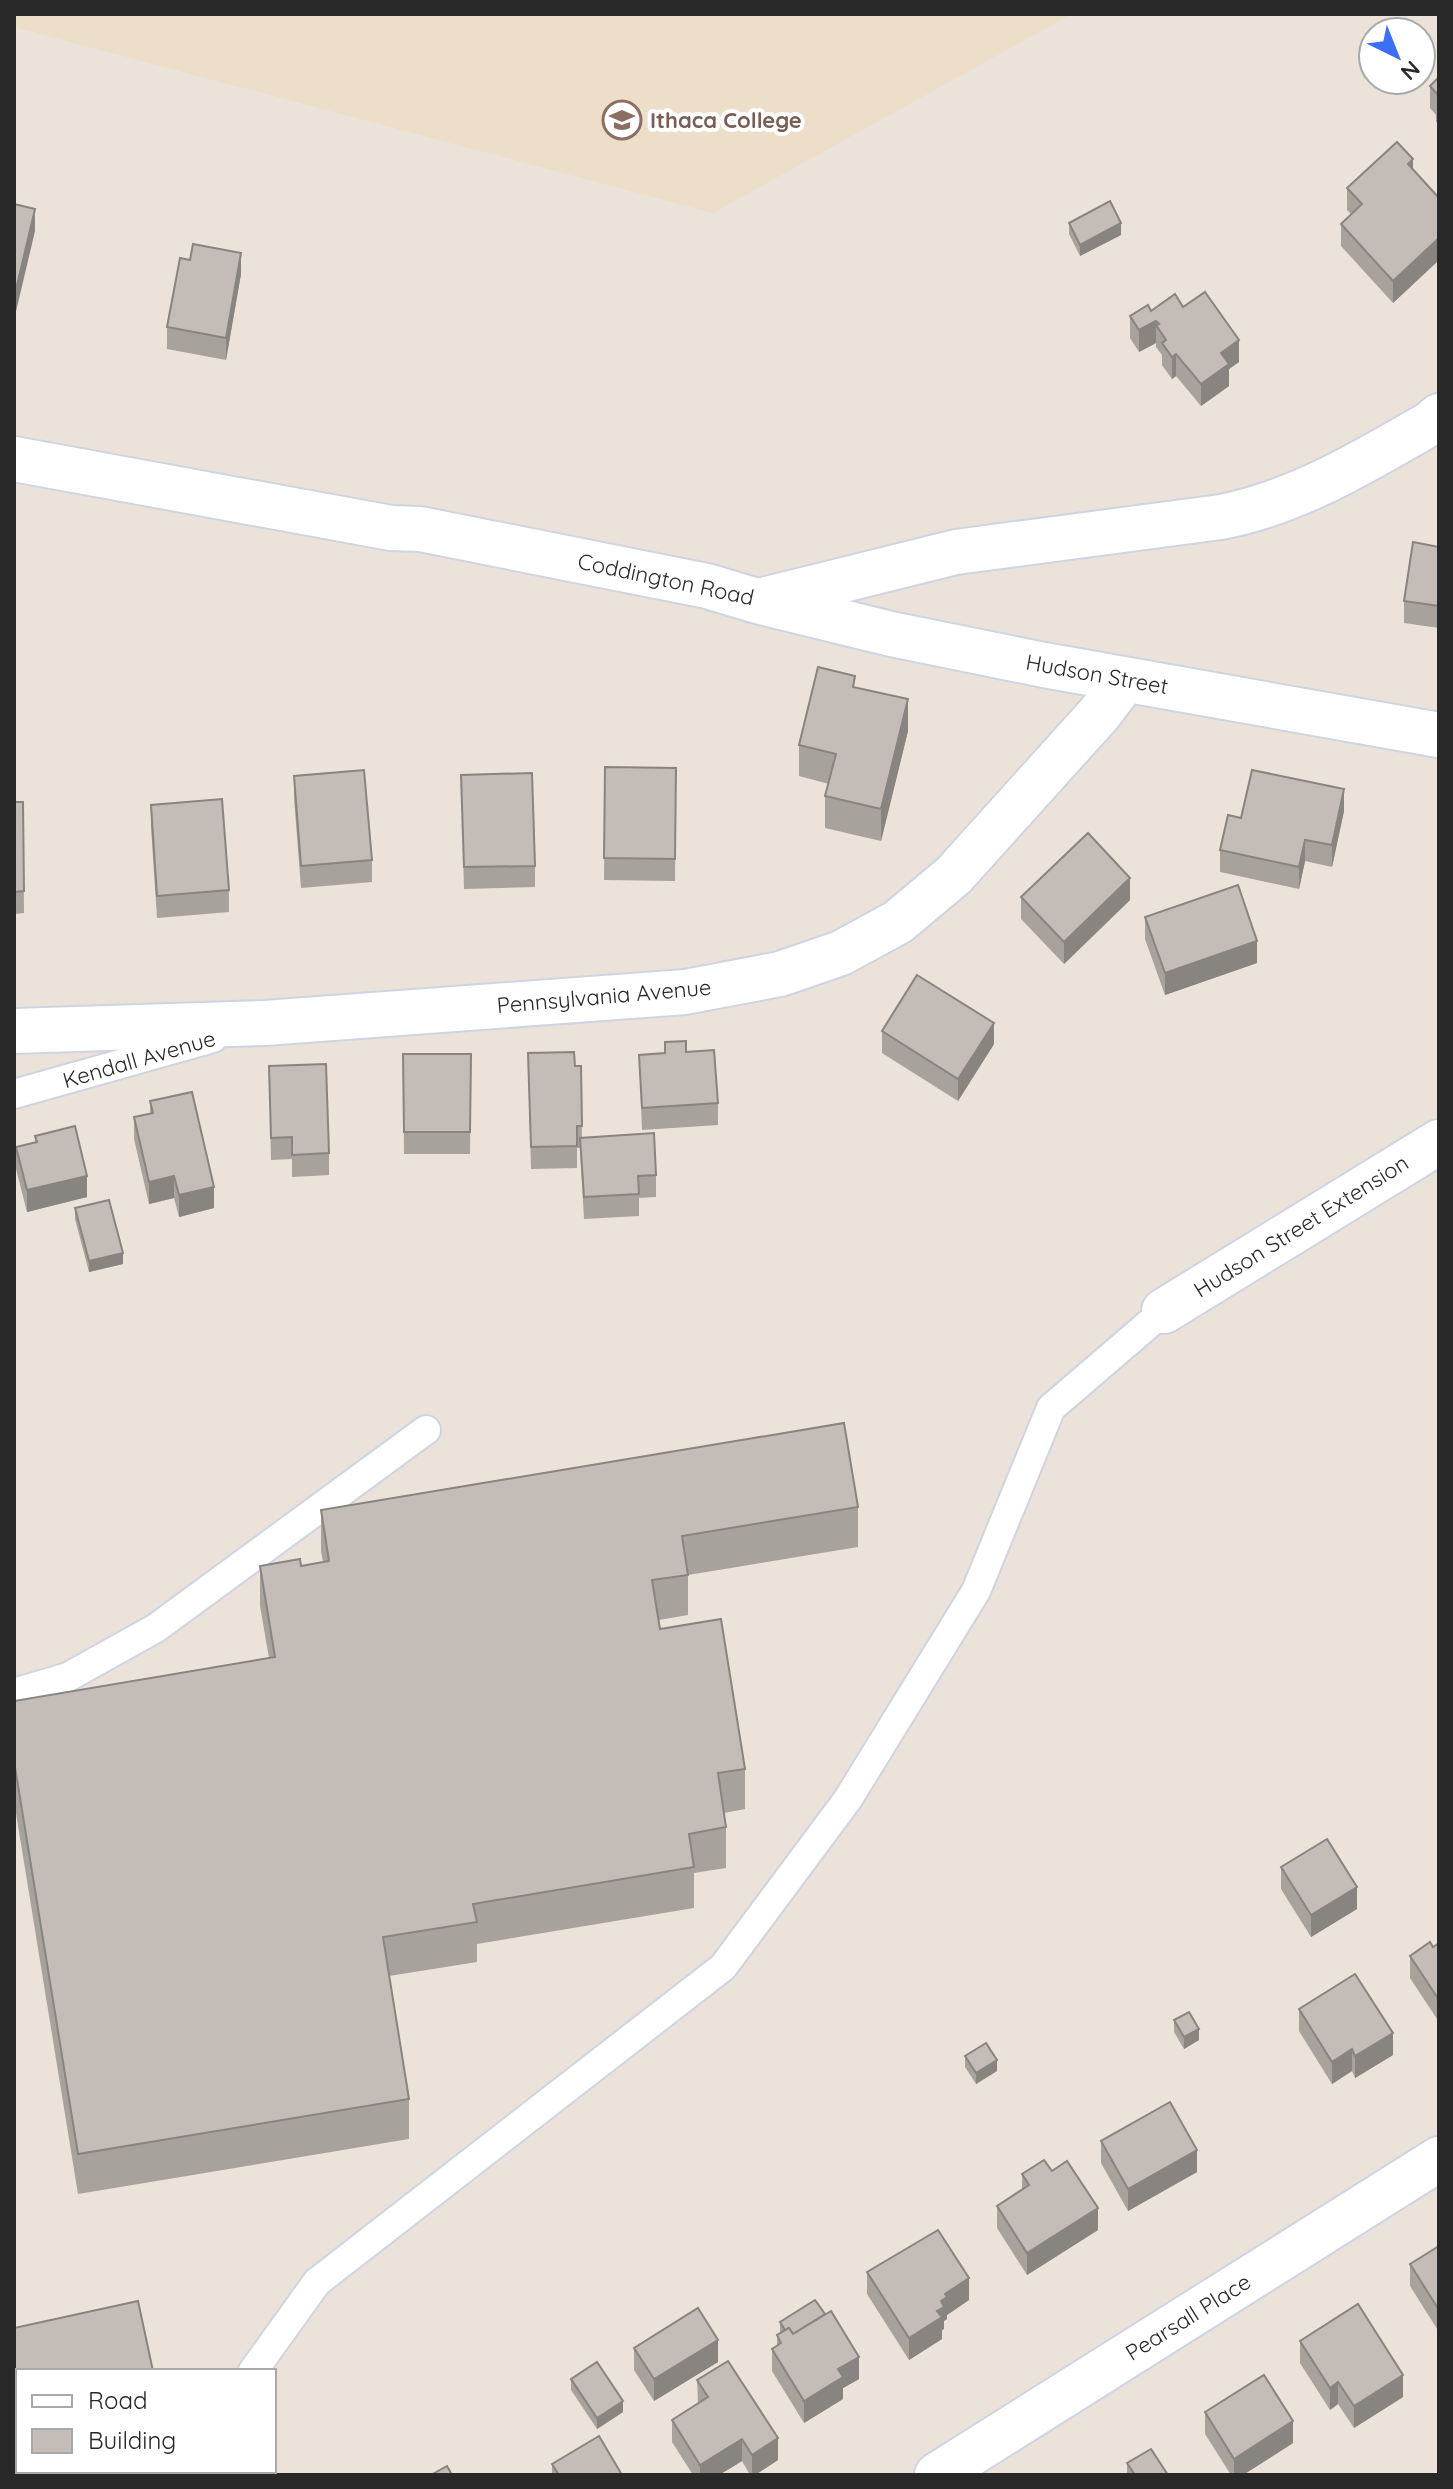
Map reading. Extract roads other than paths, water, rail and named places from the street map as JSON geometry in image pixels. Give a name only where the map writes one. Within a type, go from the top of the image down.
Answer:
[{"type":"street","name":"Coddington Road","points":[[14,459],[391,528],[420,529],[707,586],[757,601],[956,552],[1258,510],[1336,478],[1439,416]]},
{"type":"street","name":"Hudson Street","points":[[757,601],[891,634],[1125,680],[1439,735]]},
{"type":"street","name":"Pennsylvania Avenue","points":[[14,1031],[265,1023],[685,992],[780,974],[841,953],[898,922],[954,875],[1100,713],[1125,680]]},
{"type":"street","name":"Hudson Street Extension","points":[[1164,1311],[1439,1142]]},
{"type":"street","name":"Pearsall Place","points":[[937,2475],[1439,2159]]},
{"type":"lane","name":"Kendall Avenue","points":[[14,1094],[265,1023]]},
{"type":"lane","points":[[254,2369],[317,2282],[723,1967],[848,1799],[976,1591],[1051,1408],[1164,1311]]},
{"type":"lane","points":[[14,1693],[68,1677],[156,1628],[426,1430]]},
{"type":"place","name":"Ithaca College","points":[[622,120]]}]
